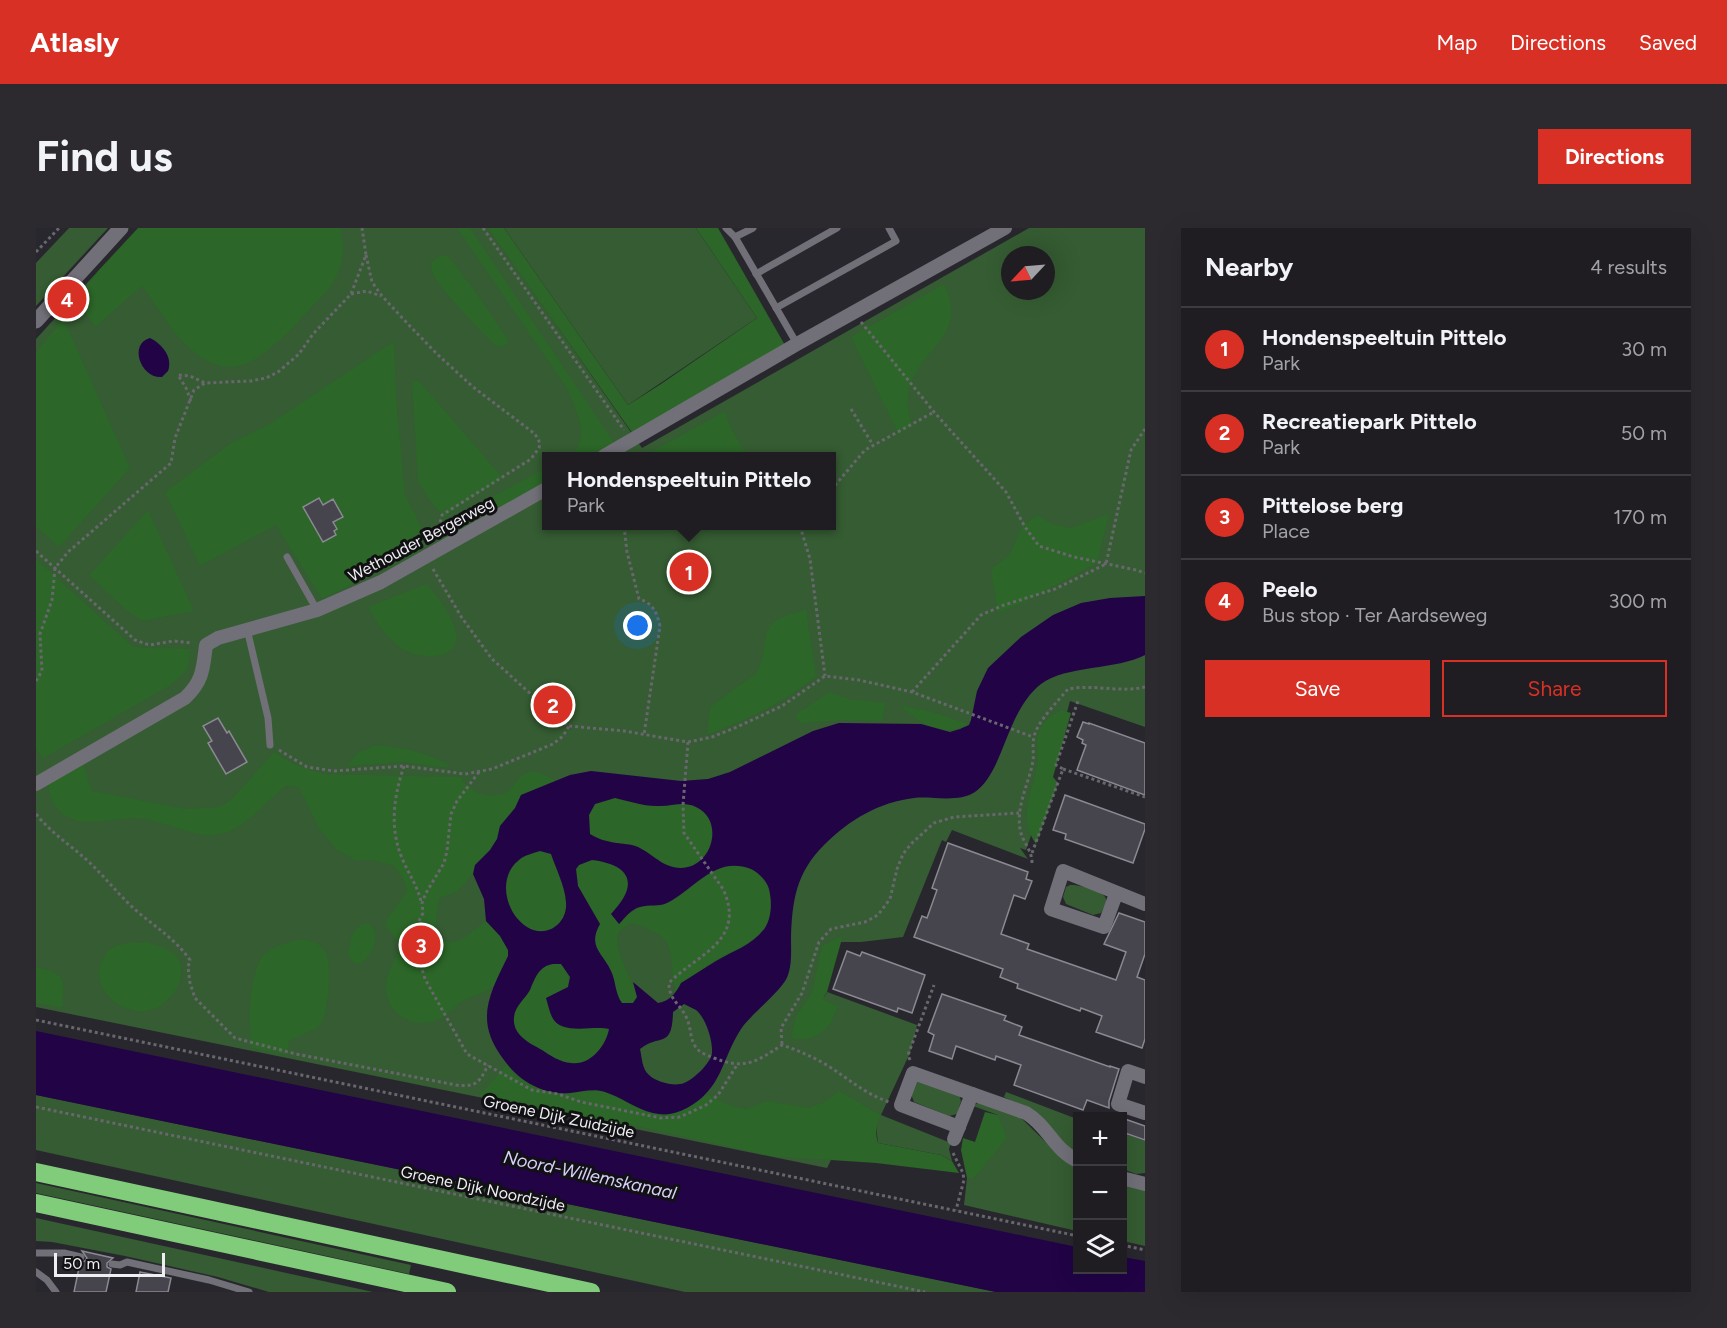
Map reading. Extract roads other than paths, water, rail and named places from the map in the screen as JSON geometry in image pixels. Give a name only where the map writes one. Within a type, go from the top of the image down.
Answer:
[{"type":"highway","points":[[36,1172],[591,1292]]},
{"type":"highway","points":[[36,1203],[447,1292]]},
{"type":"street","points":[[36,321],[121,228]]},
{"type":"street","points":[[611,452],[797,344],[1005,228]]},
{"type":"street","name":"Wethouder Bergerweg","points":[[36,783],[185,698],[197,687],[204,665],[206,645],[218,638],[317,610],[381,582],[542,491]]},
{"type":"street","points":[[1116,894],[1104,927],[1051,909],[1063,871],[1145,904]]},
{"type":"street","points":[[1145,1077],[1128,1071],[1118,1104],[1145,1113]]},
{"type":"street","points":[[972,1094],[957,1133],[901,1106],[913,1073],[1026,1113],[1035,1119],[1063,1152],[1073,1158]]},
{"type":"street","points":[[1127,1179],[1145,1184]]},
{"type":"lane","points":[[726,228],[735,237],[797,344]]},
{"type":"lane","points":[[735,237],[753,228]]},
{"type":"lane","points":[[756,274],[837,228]]},
{"type":"lane","points":[[776,308],[896,241],[889,228]]},
{"type":"lane","points":[[287,557],[317,610]]},
{"type":"lane","points":[[247,629],[268,718],[270,745]]},
{"type":"lane","points":[[36,1253],[64,1253],[81,1257]]},
{"type":"lane","points":[[112,1264],[120,1265],[127,1262],[210,1280],[239,1291],[249,1292]]},
{"type":"lane","points":[[36,1272],[56,1292]]},
{"type":"water","points":[[150,338],[162,347],[168,356],[168,371],[162,377],[148,373],[140,360],[140,347],[143,341]]},
{"type":"water","points":[[1145,596],[1145,655],[1134,660],[1078,670],[1051,678],[1041,684],[1020,709],[993,770],[985,783],[975,792],[953,798],[901,800],[877,808],[854,820],[824,845],[807,866],[797,888],[788,975],[780,987],[741,1029],[715,1082],[699,1100],[674,1113],[653,1113],[601,1091],[550,1092],[532,1085],[510,1068],[495,1046],[489,1033],[487,1020],[490,996],[508,956],[508,950],[500,936],[486,921],[484,899],[473,874],[475,865],[490,850],[497,839],[500,826],[515,808],[521,795],[570,775],[591,771],[681,781],[708,779],[730,772],[813,731],[839,723],[921,724],[950,732],[960,729],[969,725],[977,691],[988,668],[1021,637],[1053,615],[1081,603],[1110,598]],"holes":[[[615,798],[649,806],[692,805],[704,813],[710,821],[712,839],[709,849],[697,863],[680,868],[667,865],[634,846],[600,839],[590,834],[589,815],[595,804]],[[540,851],[551,854],[562,884],[566,910],[560,923],[548,930],[534,930],[519,921],[506,895],[506,885],[512,867],[524,857]],[[592,860],[616,866],[623,872],[628,885],[620,904],[611,914],[619,924],[637,908],[667,903],[706,876],[727,866],[751,869],[762,877],[769,889],[771,899],[769,919],[765,928],[755,939],[681,983],[675,993],[666,1000],[658,1003],[633,982],[637,997],[633,1003],[622,1003],[611,971],[596,944],[596,932],[600,924],[578,886],[576,869],[579,865]],[[561,964],[570,977],[568,987],[546,998],[556,1023],[578,1029],[609,1029],[601,1048],[585,1061],[571,1063],[556,1058],[527,1041],[516,1029],[514,1023],[516,1009],[544,967]],[[684,1004],[700,1014],[706,1024],[711,1042],[712,1053],[705,1066],[688,1081],[680,1084],[666,1083],[649,1075],[644,1067],[640,1049],[647,1044],[664,1039],[670,1032],[673,1012]]]},
{"type":"water","name":"Noord-Willemskanaal","points":[[36,1031],[1073,1246],[1073,1274],[1127,1274],[1127,1258],[1145,1261],[1145,1292],[996,1292],[36,1095]]},
{"type":"place","name":"Peelo","points":[[67,299]]},
{"type":"place","name":"Hondenspeeltuin Pittelo","points":[[689,572]]},
{"type":"place","name":"Recreatiepark Pittelo","points":[[553,705]]},
{"type":"place","name":"Pittelose berg","points":[[421,945]]}]
